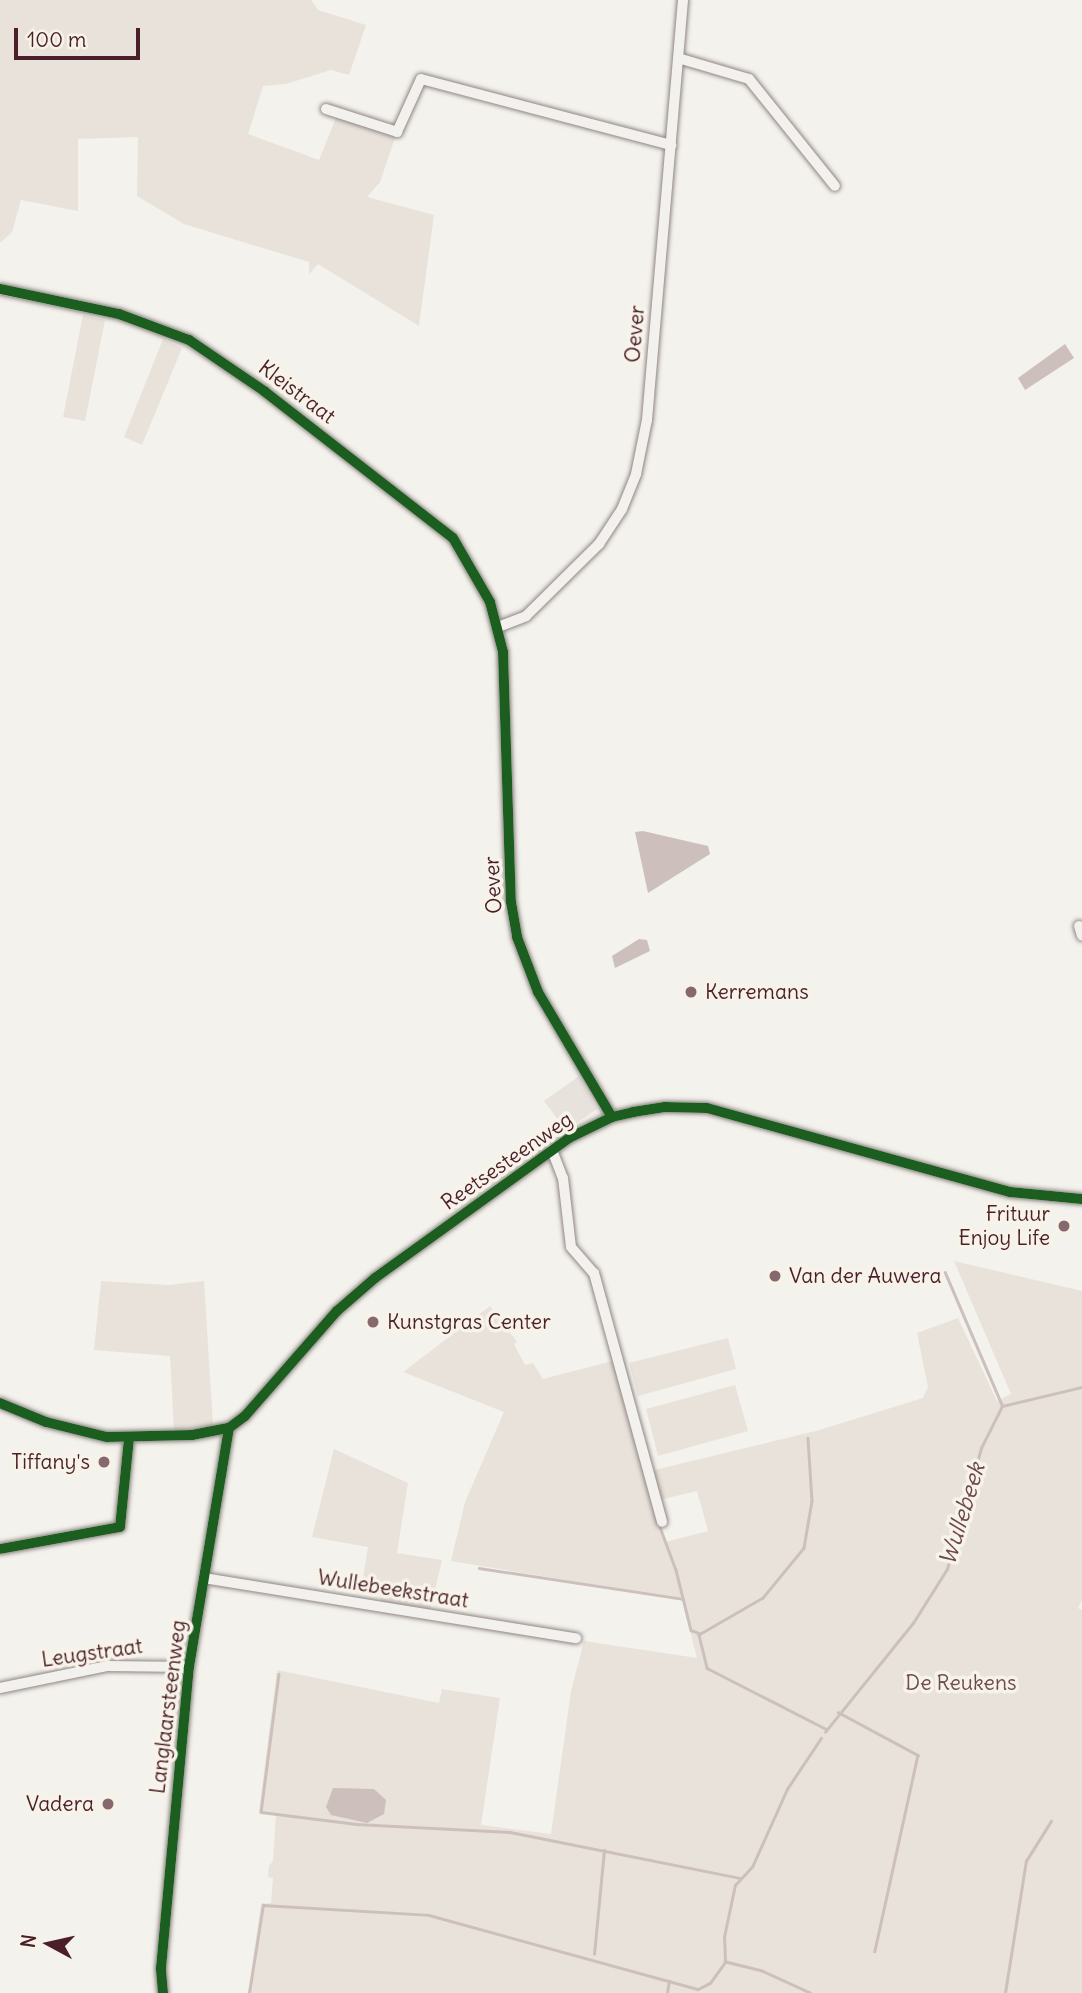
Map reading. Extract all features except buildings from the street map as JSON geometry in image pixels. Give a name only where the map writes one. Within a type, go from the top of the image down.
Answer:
[{"type":"street","name":"Oever","points":[[612,1117],[538,992],[517,937],[511,902],[505,667],[498,626],[526,616],[598,544],[621,511],[636,474],[646,420],[683,0]]},
{"type":"street","points":[[678,58],[749,79],[835,186]]},
{"type":"street","points":[[326,109],[397,132],[421,79],[671,145]]},
{"type":"street","name":"Kleistraat","points":[[0,289],[143,322],[189,340],[224,361],[428,514],[453,538],[482,583],[498,626]]},
{"type":"street","name":"Reetsesteenweg","points":[[229,1428],[245,1416],[337,1311],[374,1278],[552,1150],[612,1117],[665,1107],[707,1108],[1010,1192],[1082,1199]]},
{"type":"street","name":"Reetsesteenweg","points":[[552,1150],[563,1178],[571,1247],[594,1273],[662,1521]]},
{"type":"street","points":[[0,1404],[79,1431],[129,1438],[192,1435],[229,1428]]},
{"type":"street","name":"Langlaarsteenweg","points":[[163,1993],[161,1968],[189,1667],[229,1428]]},
{"type":"street","points":[[0,1549],[120,1527],[129,1438]]},
{"type":"street","name":"Wullebeekstraat","points":[[204,1578],[576,1637]]},
{"type":"street","name":"Leugstraat","points":[[0,1688],[107,1666],[189,1667]]},
{"type":"shaded area","points":[[1065,344],[1074,358],[1025,390],[1018,378]]},
{"type":"shaded area","points":[[643,831],[708,846],[710,854],[648,893],[635,832]]},
{"type":"shaded area","points":[[639,939],[647,940],[650,951],[615,968],[612,956]]},
{"type":"shaded area","points":[[579,1076],[597,1109],[566,1130],[544,1101]]},
{"type":"shaded area","points":[[333,1788],[374,1789],[386,1800],[384,1814],[367,1823],[331,1815],[326,1807]]},
{"type":"green space","points":[[0,0],[311,0],[318,10],[366,25],[349,75],[331,70],[286,84],[263,86],[248,134],[319,160],[338,113],[397,132],[380,182],[367,197],[434,215],[419,326],[318,264],[309,274],[309,262],[184,224],[137,196],[138,137],[78,139],[78,211],[21,200],[12,232],[0,243]]},
{"type":"green space","points":[[83,315],[105,320],[85,421],[63,417]]},
{"type":"green space","points":[[163,339],[182,348],[142,445],[124,437]]},
{"type":"green space","name":"De Reukens","points":[[954,1261],[1082,1291],[1082,1600],[1078,1608],[1082,1610],[1082,1993],[248,1993],[261,1904],[271,1903],[273,1878],[268,1877],[269,1866],[273,1861],[276,1814],[259,1811],[277,1670],[439,1703],[442,1689],[500,1698],[481,1825],[551,1834],[571,1691],[584,1641],[697,1658],[682,1599],[451,1561],[465,1502],[504,1412],[403,1372],[490,1306],[517,1342],[514,1344],[525,1365],[533,1363],[543,1379],[620,1359],[651,1471],[816,1431],[923,1398],[928,1387],[917,1333],[958,1318],[997,1401],[1011,1394]],"holes":[[[697,1491],[708,1531],[666,1542],[655,1501]]]},
{"type":"green space","points":[[101,1281],[168,1285],[204,1281],[213,1426],[174,1430],[170,1356],[94,1350]]},
{"type":"green space","points":[[728,1338],[736,1369],[638,1396],[629,1363]]},
{"type":"green space","points":[[735,1385],[748,1431],[658,1456],[646,1409]]},
{"type":"green space","points":[[334,1449],[408,1483],[397,1553],[442,1560],[430,1611],[380,1604],[382,1592],[362,1584],[368,1547],[312,1537]]},
{"type":"waterway","name":"Wullebeek","points":[[825,1732],[913,1623],[947,1569],[981,1448],[1002,1406],[945,1273]]},
{"type":"waterway","points":[[1002,1406],[1082,1387]]},
{"type":"waterway","points":[[808,1438],[812,1501],[804,1548],[763,1598],[699,1635],[707,1668],[826,1729]]},
{"type":"waterway","points":[[660,1527],[676,1570],[691,1630],[699,1633]]},
{"type":"waterway","points":[[479,1568],[683,1599]]},
{"type":"waterway","points":[[279,1674],[261,1812],[356,1824],[510,1832],[740,1878]]},
{"type":"waterway","points":[[838,1712],[918,1755],[875,1951]]},
{"type":"waterway","name":"Wullebeek","points":[[810,1993],[762,1971],[725,1962],[724,1937],[735,1885],[752,1867],[787,1789],[821,1738]]},
{"type":"waterway","points":[[1005,1993],[1026,1861],[1051,1821]]},
{"type":"waterway","points":[[594,1954],[604,1850]]},
{"type":"waterway","points":[[249,1993],[263,1905],[429,1915],[698,1989],[710,1983],[725,1962]]},
{"type":"waterway","points":[[667,1993],[669,1981]]},
{"type":"cycle path","points":[[0,289],[119,314],[189,340],[264,391],[453,538],[490,602],[503,652],[511,902],[517,937],[538,992],[612,1117]]},
{"type":"cycle path","points":[[0,1403],[46,1422],[107,1437],[192,1435],[229,1428],[245,1416],[337,1311],[375,1278],[569,1138],[612,1117],[633,1112],[665,1107],[707,1108],[1010,1192],[1082,1199]]},
{"type":"cycle path","points":[[163,1993],[161,1968],[189,1667],[229,1428]]},
{"type":"cycle path","points":[[0,1549],[120,1527],[129,1438]]},
{"type":"place","name":"Kerremans","points":[[691,992]]},
{"type":"place","name":"Frituur Enjoy Life","points":[[1064,1226]]},
{"type":"place","name":"Van der Auwera","points":[[775,1276]]},
{"type":"place","name":"Kunstgras Center","points":[[373,1322]]},
{"type":"place","name":"Tiffany's","points":[[104,1462]]},
{"type":"place","name":"Vadera","points":[[108,1804]]}]
